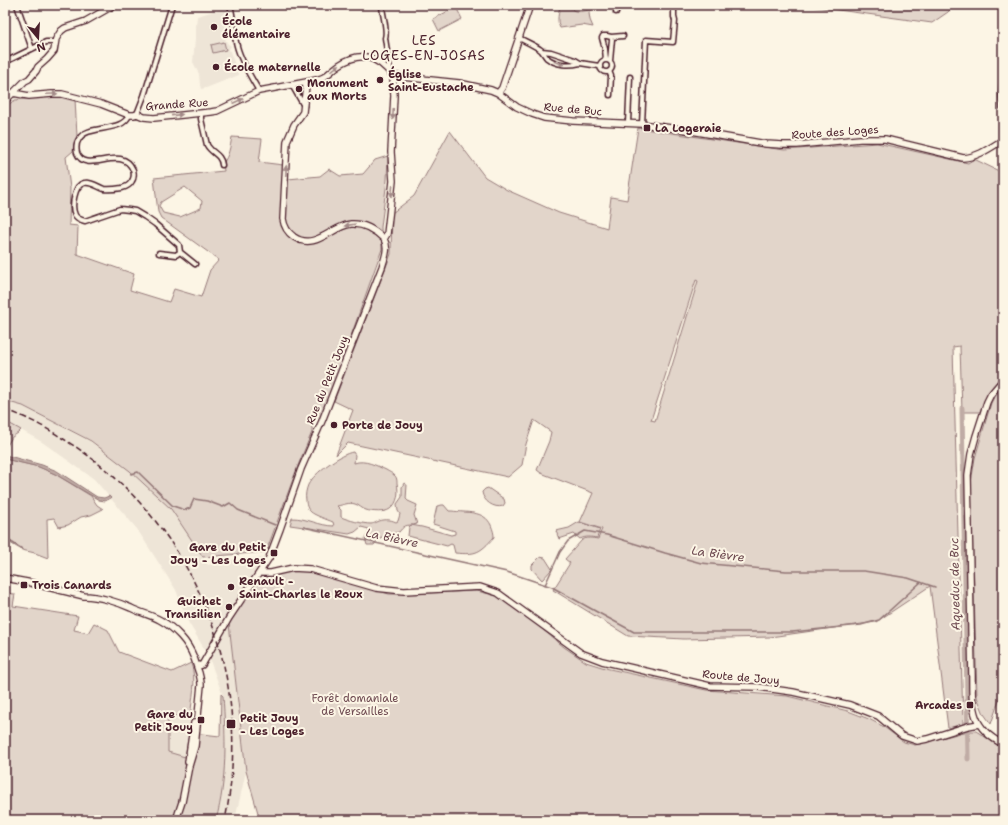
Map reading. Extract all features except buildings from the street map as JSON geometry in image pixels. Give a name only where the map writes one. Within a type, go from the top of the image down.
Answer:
[{"type":"street","points":[[17,5],[32,49]]},
{"type":"street","points":[[5,101],[25,81],[29,79],[38,67],[54,51],[55,42],[58,35],[66,28],[86,21],[114,5]]},
{"type":"street","points":[[136,114],[144,96],[172,5]]},
{"type":"street","points":[[230,5],[239,51],[244,64],[259,91]]},
{"type":"street","points":[[382,5],[391,73]]},
{"type":"street","points":[[498,93],[502,88],[530,5]]},
{"type":"street","points":[[616,12],[617,5]]},
{"type":"street","points":[[642,124],[646,40],[673,42],[675,21],[674,5]]},
{"type":"street","points":[[610,96],[611,76],[609,71],[612,66],[608,61],[602,38],[603,36],[623,36]]},
{"type":"street","points":[[608,61],[612,39],[611,37]]},
{"type":"street","points":[[519,38],[542,51],[551,52],[576,60],[580,63]]},
{"type":"street","points":[[5,62],[46,42],[55,42]]},
{"type":"street","points":[[542,51],[546,57],[554,62],[565,64],[580,63],[599,66],[604,72],[609,71]]},
{"type":"street","name":"Grande Rue","points":[[13,93],[29,96],[62,94],[101,104],[128,115],[136,114],[144,118],[201,116],[217,111],[259,91],[312,81],[324,76],[349,59],[359,56],[375,59],[384,65],[391,73]]},
{"type":"street","points":[[599,66],[600,63],[608,61]]},
{"type":"street","name":"Rue de Buc","points":[[391,73],[459,83],[491,90],[498,93],[517,107],[544,118],[573,121],[642,124],[734,138]]},
{"type":"street","name":"Rue du Petit Jouy","points":[[197,666],[202,666],[272,550],[301,469],[322,421],[375,287],[386,254],[387,245],[384,238],[387,234],[393,181],[391,152],[394,96],[391,73]]},
{"type":"street","points":[[628,123],[630,77]]},
{"type":"street","points":[[312,81],[306,86],[303,112],[294,125],[287,141],[283,219],[286,229],[298,239],[310,241],[323,237],[344,226],[360,224],[374,230],[384,238]]},
{"type":"street","points":[[1003,82],[1003,107]]},
{"type":"street","points":[[292,85],[304,106]]},
{"type":"street","points":[[128,115],[127,119],[120,124],[81,136],[76,145],[78,154],[81,159],[86,162],[114,158],[126,161],[134,173],[132,181],[126,187],[111,190],[89,182],[83,183],[78,186],[75,193],[75,215],[80,220],[85,221],[120,209],[135,212],[155,224],[178,245],[180,252],[195,264]]},
{"type":"street","points":[[201,116],[207,146],[221,158],[222,165]]},
{"type":"street","name":"Route des Loges","points":[[734,138],[766,144],[787,145],[860,139],[885,139],[963,158],[976,156],[1003,140]]},
{"type":"street","points":[[159,253],[176,255],[180,252]]},
{"type":"street","points":[[1003,380],[991,394],[987,402],[976,436],[968,469],[972,699],[979,724],[992,737],[1003,744]]},
{"type":"street","name":"Route de Jouy","points":[[260,572],[270,573],[293,568],[310,569],[376,588],[404,591],[480,588],[498,593],[581,653],[602,661],[710,686],[758,687],[793,692],[850,705],[878,716],[902,736],[917,740],[927,739],[979,724]]},
{"type":"street","points":[[5,578],[34,583],[125,605],[158,619],[170,626],[180,636],[191,652],[201,677],[201,685],[195,746],[189,766],[182,802],[176,820]]},
{"type":"shaded area","name":"École maternelle","points":[[228,7],[233,37],[225,39],[231,46],[229,49],[239,75],[201,89],[199,74],[193,62],[197,16]]},
{"type":"shaded area","points":[[5,401],[23,406],[91,442],[130,471],[171,509],[208,565],[223,561],[263,558],[233,607],[220,636],[229,624],[246,771],[235,820],[216,820],[220,806],[226,734],[223,696],[208,655],[187,620],[176,590],[137,529],[94,479],[42,442],[5,421]]},
{"type":"shaded area","points":[[5,455],[42,465],[57,471],[97,497],[104,498],[109,496],[111,498],[105,501],[99,500],[55,474],[39,467],[5,459]]},
{"type":"shaded area","points":[[168,715],[190,717],[185,757],[167,752]]},
{"type":"green space","points":[[560,5],[569,5],[576,11],[592,9],[589,13],[593,27],[582,25],[560,28],[558,19]]},
{"type":"green space","points":[[802,5],[955,5],[932,23]]},
{"type":"green space","points":[[456,7],[462,19],[439,31],[433,19]]},
{"type":"green space","points":[[224,42],[226,50],[213,53],[211,45]]},
{"type":"green space","points":[[58,96],[75,99],[77,136],[73,151],[66,157],[70,188],[69,225],[78,226],[77,254],[134,274],[130,290],[169,302],[174,289],[201,297],[210,270],[219,260],[161,218],[158,212],[154,178],[224,171],[223,163],[228,154],[232,137],[262,139],[259,162],[283,165],[288,179],[320,176],[329,169],[340,176],[363,174],[375,160],[388,156],[387,180],[381,227],[382,249],[321,420],[316,417],[310,420],[312,432],[266,552],[203,557],[171,509],[130,471],[91,441],[23,406],[5,401],[5,107],[15,100]],"holes":[[[185,187],[202,201],[201,208],[180,217],[163,213],[159,206],[161,202]]]},
{"type":"green space","points":[[638,128],[784,150],[877,143],[968,163],[974,159],[1003,173],[1003,375],[989,392],[980,412],[962,412],[960,346],[953,347],[963,724],[948,728],[930,586],[876,622],[770,637],[684,639],[628,636],[553,590],[570,563],[565,559],[582,540],[588,538],[598,539],[602,529],[580,522],[593,493],[541,473],[537,470],[549,441],[551,432],[534,420],[526,444],[522,465],[508,477],[348,443],[336,455],[353,410],[334,401],[391,254],[392,213],[414,196],[450,131],[485,177],[507,190],[559,213],[607,228],[611,197],[627,200]],"holes":[[[696,280],[698,281],[655,421],[651,420]]]},
{"type":"green space","points":[[1003,387],[1003,688],[991,724],[984,714],[977,697],[971,483],[975,458],[991,403]]},
{"type":"green space","points":[[5,421],[21,430],[12,437],[5,449]]},
{"type":"green space","points":[[353,452],[355,455],[354,463],[362,462],[371,464],[386,470],[395,476],[397,479],[398,494],[393,507],[382,512],[366,510],[353,503],[337,506],[341,510],[341,517],[368,524],[373,524],[384,520],[398,521],[400,514],[397,504],[402,497],[402,487],[404,483],[407,485],[406,499],[417,505],[414,515],[417,524],[406,526],[399,532],[382,537],[374,545],[367,545],[365,538],[369,529],[361,527],[355,532],[349,534],[290,525],[292,518],[334,526],[333,522],[315,515],[309,509],[306,498],[308,485],[321,470],[341,456]]},
{"type":"green space","points":[[5,459],[39,467],[55,474],[91,496],[97,505],[103,509],[91,515],[81,517],[68,525],[59,527],[54,518],[47,519],[48,558],[22,550],[5,540]]},
{"type":"green space","points":[[488,488],[504,499],[505,503],[503,506],[500,507],[490,504],[484,498],[482,492]]},
{"type":"green space","points":[[444,505],[449,511],[469,512],[484,517],[491,525],[494,537],[481,550],[473,553],[462,554],[455,553],[453,545],[451,544],[447,546],[408,536],[409,527],[411,525],[451,535],[455,534],[455,531],[433,524],[437,506]]},
{"type":"green space","points":[[579,522],[600,529],[597,538],[586,537],[580,539],[574,534],[559,539],[556,531],[569,528]]},
{"type":"green space","points":[[540,557],[545,558],[552,569],[542,580],[532,569],[532,565]]},
{"type":"green space","name":"Forêt domaniale de Versailles","points":[[299,570],[389,594],[477,591],[498,596],[515,607],[564,647],[586,662],[605,668],[706,690],[787,696],[848,711],[869,719],[884,727],[904,742],[915,745],[968,731],[976,731],[1003,748],[1003,820],[260,820],[246,771],[229,624],[250,591],[256,585],[268,577],[276,574]]},
{"type":"green space","points":[[5,593],[15,594],[13,606],[78,616],[74,630],[88,633],[94,623],[108,630],[119,652],[172,672],[191,663],[194,683],[190,717],[168,715],[168,752],[185,757],[189,732],[220,736],[221,694],[223,696],[225,758],[220,805],[216,820],[5,820]]},
{"type":"waterway","name":"Aqueduc de Buc","points":[[962,408],[968,759]]},
{"type":"waterway","name":"La Bièvre","points":[[131,474],[138,472],[173,506],[185,510],[190,508],[194,499],[207,501],[223,507],[230,503],[238,510],[275,525]]},
{"type":"waterway","name":"La Bièvre","points":[[303,527],[507,572],[552,587],[634,632],[792,632],[861,625],[879,620],[921,582]]},
{"type":"waterway","name":"La Bièvre","points":[[545,585],[560,552],[568,541],[585,531],[607,535],[701,563],[786,571],[864,571],[908,578],[935,587]]},
{"type":"waterway","points":[[5,538],[22,549]]},
{"type":"railway","points":[[5,409],[34,422],[62,438],[108,471],[147,510],[179,555],[204,603],[221,655],[231,709],[232,764],[225,820]]},
{"type":"place","name":"École élémentaire","points":[[214,27]]},
{"type":"place","name":"École maternelle","points":[[216,67]]},
{"type":"place","name":"Église Saint-Eustache","points":[[380,80]]},
{"type":"place","name":"Monument aux Morts","points":[[299,89]]},
{"type":"place","name":"La Logeraie","points":[[647,128]]},
{"type":"place","name":"Porte de Jouy","points":[[334,425]]},
{"type":"place","name":"Gare du Petit Jouy - Les Loges","points":[[274,553]]},
{"type":"place","name":"Trois Canards","points":[[24,585]]},
{"type":"place","name":"Renault - Saint-Charles le Roux","points":[[231,587]]},
{"type":"place","name":"Guichet Transilien","points":[[229,607]]},
{"type":"place","name":"Arcades","points":[[970,705]]},
{"type":"place","name":"Gare du Petit Jouy","points":[[201,720]]},
{"type":"place","name":"Petit Jouy - Les Loges","points":[[231,724]]},
{"type":"district","name":"LES LOGES-EN-JOSAS","points":[[424,48]]}]
